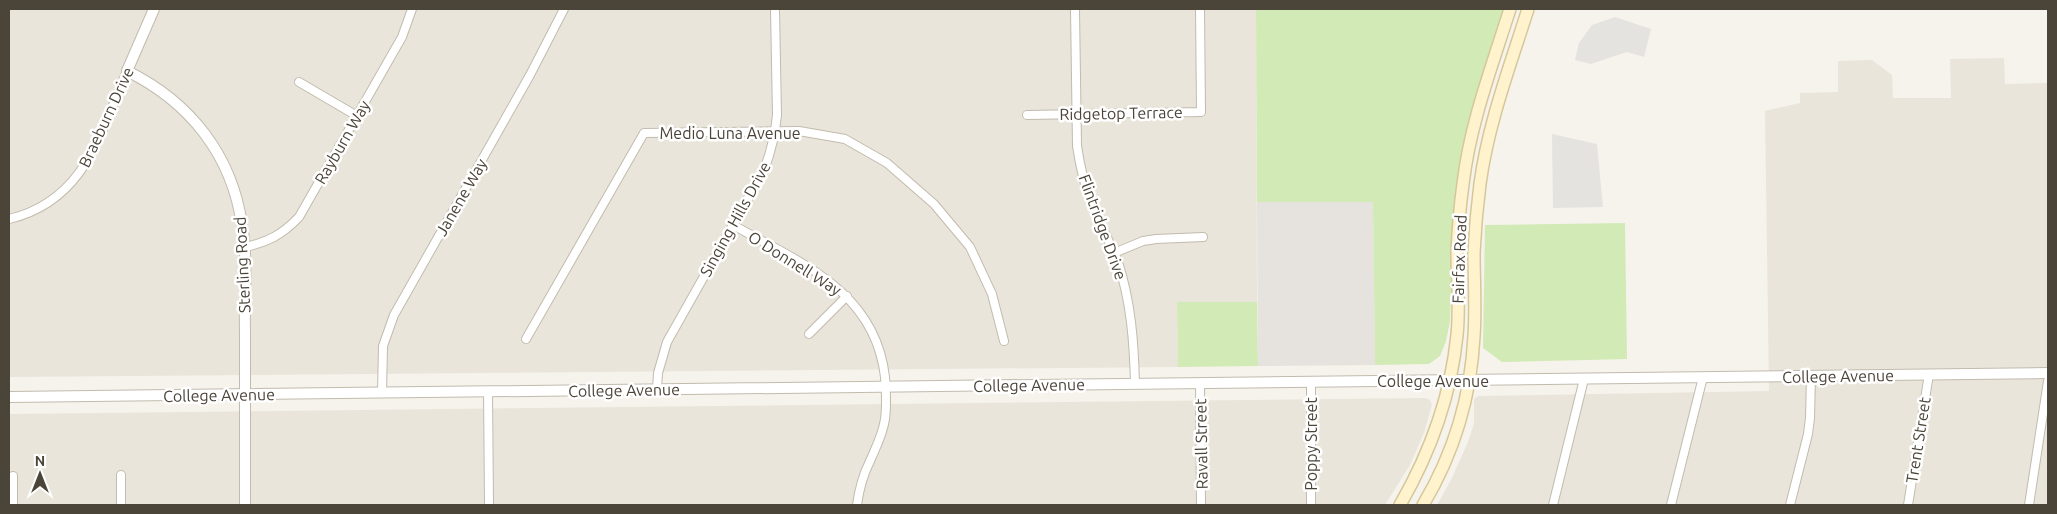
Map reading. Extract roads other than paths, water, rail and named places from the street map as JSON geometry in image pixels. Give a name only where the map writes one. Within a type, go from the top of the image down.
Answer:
[{"type":"main road","name":"Fairfax Road","points":[[1400,505],[1432,440],[1448,381],[1458,334],[1458,244],[1463,181],[1478,112],[1510,9]]},
{"type":"main road","name":"Fairfax Road","points":[[1424,505],[1443,469],[1452,446],[1470,381],[1475,334],[1474,252],[1480,183],[1494,116],[1528,9]]},
{"type":"street","name":"Braeburn Drive","points":[[9,219],[34,211],[48,203],[73,183],[91,156],[154,9]]},
{"type":"street","name":"Rayburn Way","points":[[244,247],[256,245],[279,235],[299,217],[402,37],[412,9]]},
{"type":"street","name":"Janene Way","points":[[382,393],[384,346],[394,315],[530,75],[564,9]]},
{"type":"street","name":"Singing Hills Drive","points":[[658,390],[658,373],[667,342],[764,170],[770,156],[776,131],[776,9]]},
{"type":"street","name":"Flintridge Drive","points":[[1075,9],[1078,146],[1085,186],[1114,253],[1126,290],[1131,316],[1135,384]]},
{"type":"street","name":"Ridgetop Terrace","points":[[1027,115],[1201,112],[1200,9]]},
{"type":"street","name":"Sterling Road","points":[[127,71],[161,90],[196,121],[214,145],[225,166],[239,204],[244,247],[245,505]]},
{"type":"street","points":[[299,82],[357,116]]},
{"type":"street","name":"Medio Luna Avenue","points":[[526,339],[644,133],[799,131],[845,139],[887,163],[934,204],[970,247],[992,294],[1004,341]]},
{"type":"street","name":"O Donnell Way","points":[[733,225],[826,278],[857,307],[874,336],[882,359],[886,387],[886,417],[883,430],[864,476],[857,505]]},
{"type":"street","points":[[1114,253],[1143,241],[1203,238]]},
{"type":"street","points":[[809,334],[847,296]]},
{"type":"street","name":"College Avenue","points":[[9,397],[2048,373]]},
{"type":"street","name":"Trent Street","points":[[1908,505],[1928,374]]},
{"type":"street","points":[[1790,505],[1808,434],[1811,410],[1810,376]]},
{"type":"street","points":[[1671,505],[1703,377]]},
{"type":"street","points":[[1552,505],[1584,379]]},
{"type":"street","points":[[2029,505],[2048,381]]},
{"type":"street","name":"Poppy Street","points":[[1311,382],[1311,505]]},
{"type":"street","name":"Ravall Street","points":[[1200,383],[1201,505]]},
{"type":"street","points":[[488,392],[489,505]]},
{"type":"street","points":[[121,474],[121,505]]},
{"type":"street","points":[[13,476],[13,505]]}]
